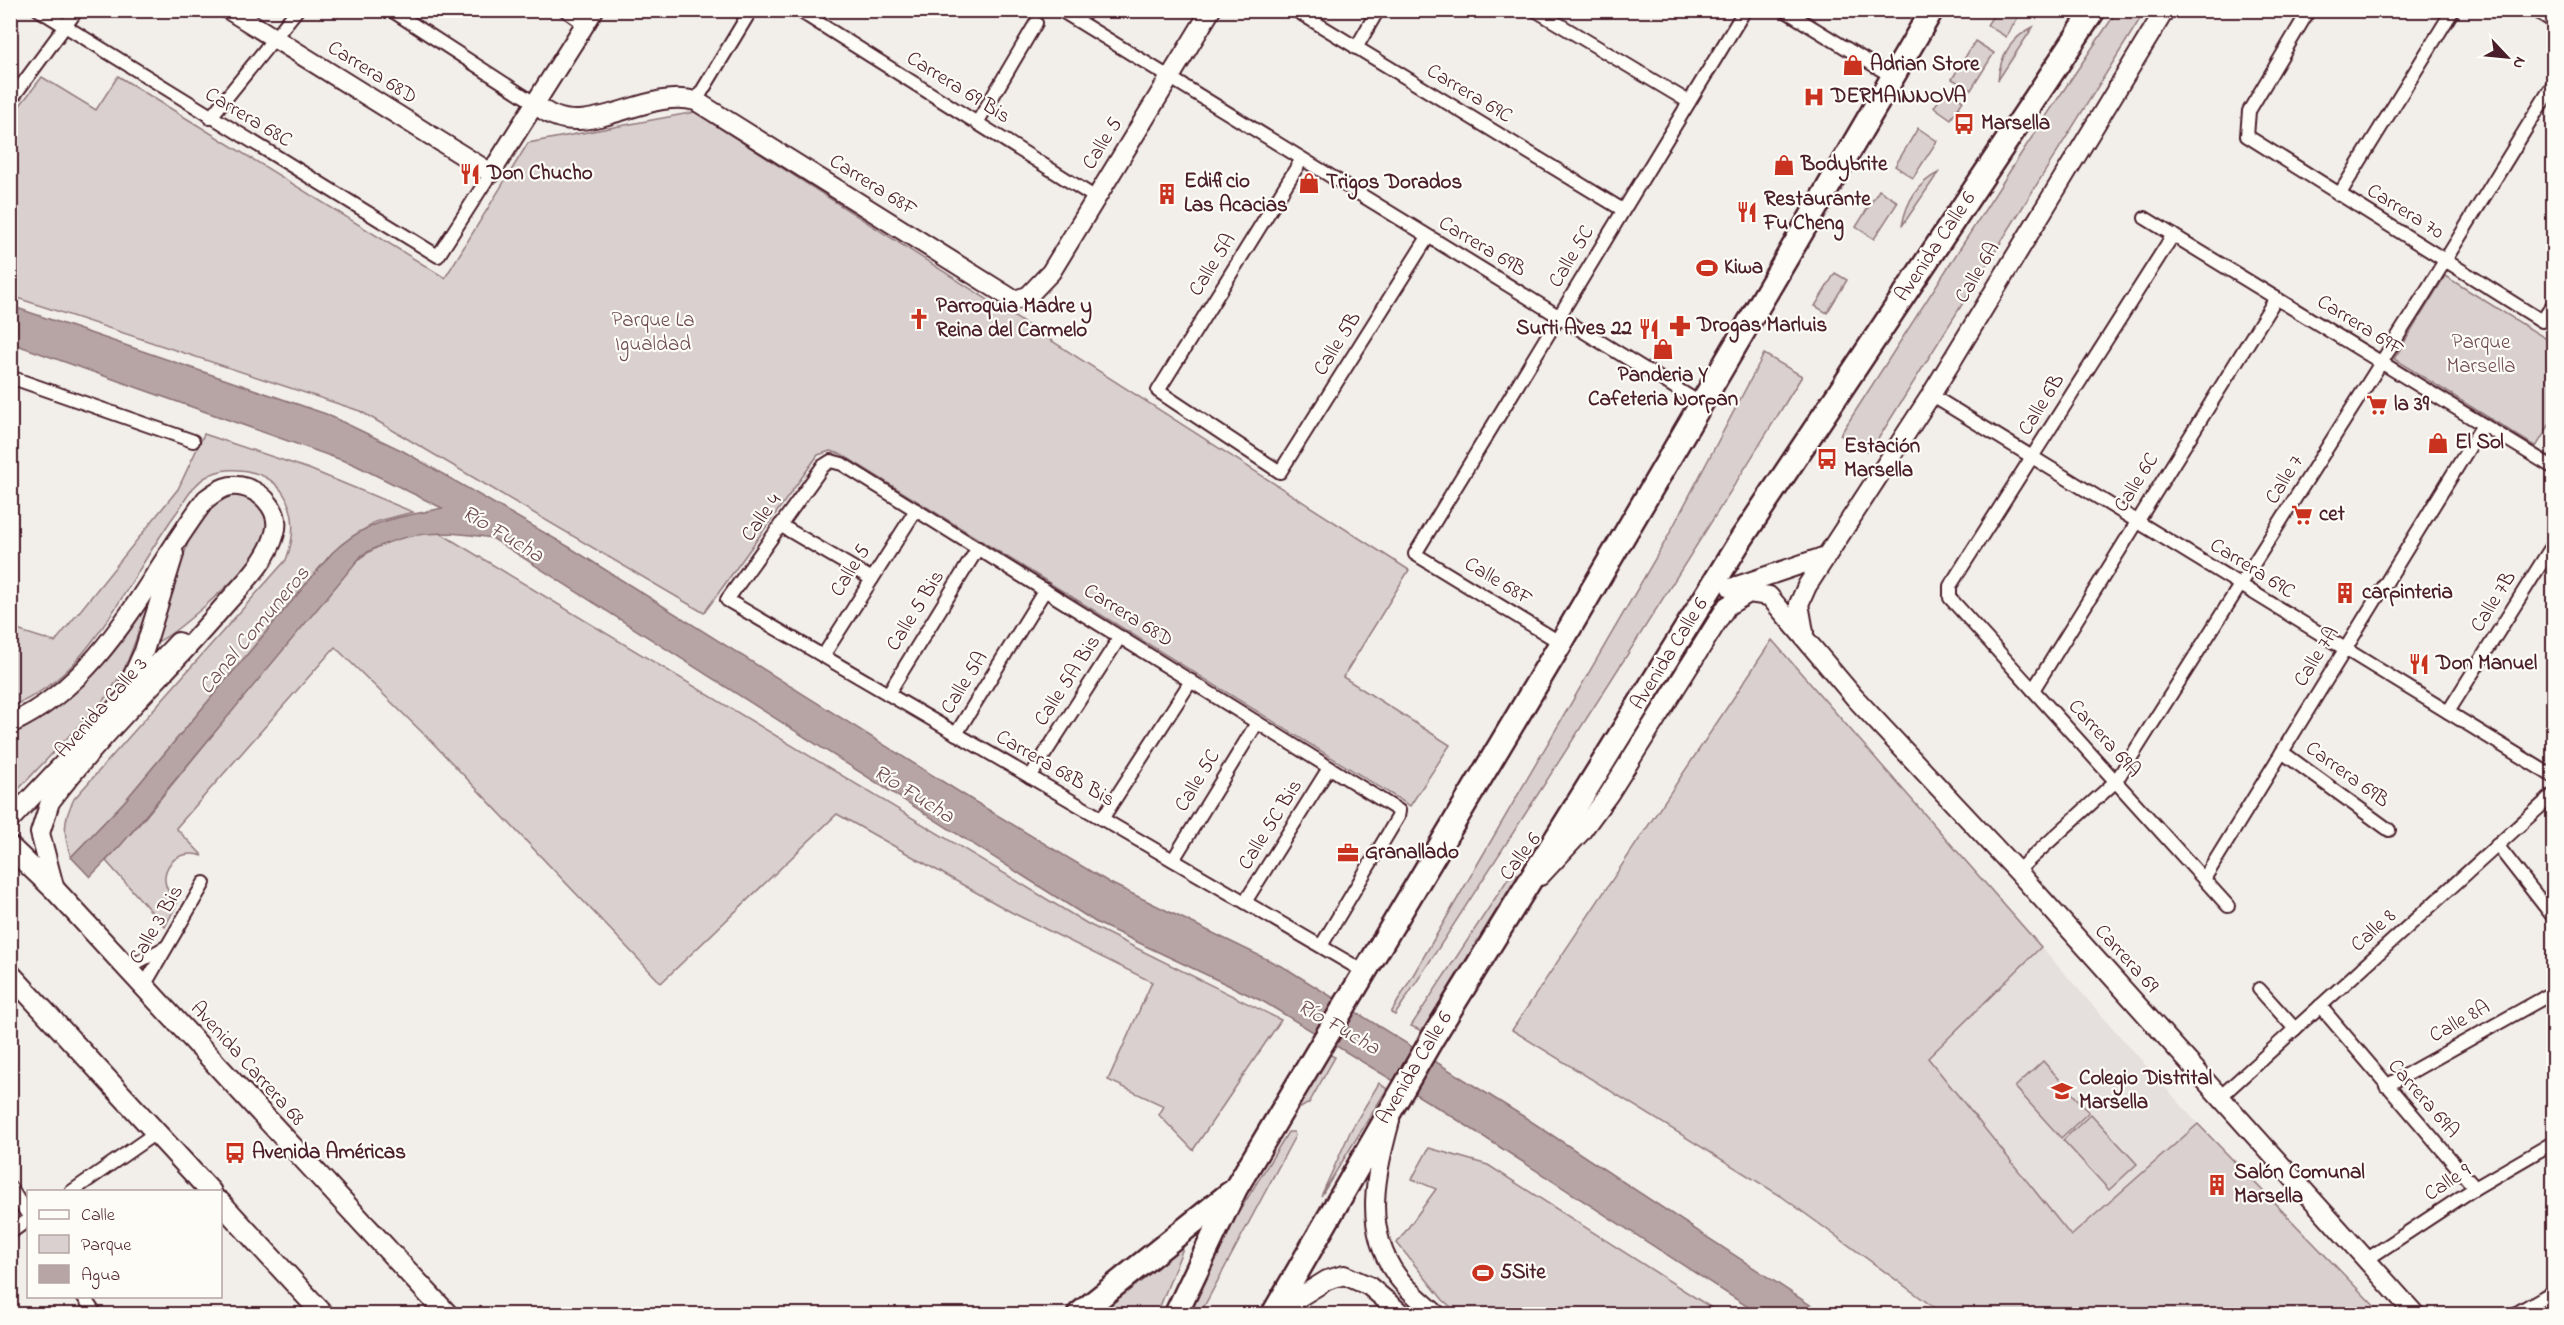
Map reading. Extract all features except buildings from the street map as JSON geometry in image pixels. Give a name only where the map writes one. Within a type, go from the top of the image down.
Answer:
[{"type":"highway","points":[[1176,1314],[1236,1188],[1363,971],[1561,643],[1932,10]]},
{"type":"highway","name":"Avenida Calle 6","points":[[1274,1314],[1432,1039],[1738,544],[2094,10]]},
{"type":"highway","points":[[1722,596],[1738,544]]},
{"type":"highway","points":[[1079,1314],[1236,1188]]},
{"type":"main road","name":"Avenida Carrera 68","points":[[10,847],[55,890],[128,968],[447,1314]]},
{"type":"main road","points":[[10,974],[210,1190]]},
{"type":"main road","points":[[222,1204],[323,1314]]},
{"type":"street","name":"Carrera 68C","points":[[39,10],[210,118],[438,256],[490,173]]},
{"type":"street","points":[[10,101],[77,10]]},
{"type":"street","name":"Carrera 68D","points":[[229,10],[490,173]]},
{"type":"street","points":[[210,118],[297,10]]},
{"type":"street","points":[[391,10],[536,104],[546,114],[565,121],[675,98],[696,101],[751,10]]},
{"type":"street","points":[[490,173],[536,104],[589,17],[565,10]]},
{"type":"street","name":"Carrera 69 Bis","points":[[798,10],[1096,198]]},
{"type":"street","name":"Carrera 69B","points":[[1060,10],[1700,403]]},
{"type":"street","name":"Calle 5","points":[[1028,296],[1051,272],[1211,10]]},
{"type":"street","name":"Carrera 69C","points":[[1295,10],[1623,210]]},
{"type":"street","points":[[1356,48],[1378,10]]},
{"type":"street","points":[[1535,10],[1689,102]]},
{"type":"street","name":"Calle 5C","points":[[1415,554],[1744,10]]},
{"type":"street","points":[[1784,10],[1893,77]]},
{"type":"street","name":"Calle 6A","points":[[1826,556],[1931,395],[2165,10]]},
{"type":"street","name":"Carrera 70","points":[[2309,10],[2248,111],[2247,136],[2542,321],[2553,303]]},
{"type":"street","points":[[2339,195],[2453,10]]},
{"type":"street","points":[[2535,10],[2553,22]]},
{"type":"street","points":[[977,123],[1036,23]]},
{"type":"street","name":"Calle 7","points":[[2017,872],[2116,781],[2381,363],[2553,82]]},
{"type":"street","name":"Carrera 68F","points":[[696,101],[1002,294],[1014,300],[1028,296]]},
{"type":"street","name":"Calle 5A","points":[[1280,472],[1158,391],[1302,159]]},
{"type":"street","name":"Carrera 69F","points":[[2145,218],[2553,468]]},
{"type":"street","name":"Calle 6B","points":[[1950,598],[1950,586],[2173,235]]},
{"type":"street","name":"Calle 5B","points":[[1280,472],[1428,237]]},
{"type":"street","name":"Calle 6C","points":[[2033,690],[2276,298]]},
{"type":"street","points":[[10,377],[193,441]]},
{"type":"street","name":"Carrera 69C","points":[[1931,395],[2553,777]]},
{"type":"street","name":"Calle 7A","points":[[2204,879],[2483,425]]},
{"type":"street","name":"Carrera 68D","points":[[831,460],[842,464],[978,548],[1399,812],[1321,946]]},
{"type":"street","name":"Calle 4","points":[[727,600],[823,466],[831,460]]},
{"type":"street","name":"Avenida Calle 3","points":[[10,724],[48,703],[72,684],[105,649],[186,525],[206,499],[219,489],[232,485],[248,488],[264,497],[276,519],[276,532],[264,555],[50,802],[40,833],[55,890]]},
{"type":"street","name":"Calle 5","points":[[823,656],[916,510]]},
{"type":"street","name":"Avenida Calle 3","points":[[115,709],[144,651],[175,549],[186,525]]},
{"type":"street","points":[[780,525],[872,579]]},
{"type":"street","name":"Calle 7B","points":[[2448,712],[2553,543]]},
{"type":"street","name":"Calle 5 Bis","points":[[888,694],[978,548]]},
{"type":"street","name":"Calle 68F","points":[[1415,554],[1561,643]]},
{"type":"street","name":"Calle 6","points":[[1514,904],[1601,785],[1722,596],[1738,585],[1826,556]]},
{"type":"street","name":"Carrera 69","points":[[1804,634],[1799,604],[1826,556]]},
{"type":"street","name":"Avenida Calle 3","points":[[10,820],[166,653],[249,575]]},
{"type":"street","name":"Calle 5A","points":[[956,734],[1045,590]]},
{"type":"street","name":"Calle 6","points":[[1514,904],[1596,811],[1727,606],[1740,596],[1758,592]]},
{"type":"street","name":"Carrera 69","points":[[1758,592],[1774,599],[1855,698],[2017,872],[2415,1314]]},
{"type":"street","name":"Carrera 69A","points":[[1950,598],[2228,906]]},
{"type":"street","name":"Carrera 68B Bis","points":[[727,600],[1363,971]]},
{"type":"street","name":"Calle 5A Bis","points":[[1030,777],[1120,637]]},
{"type":"street","points":[[1102,819],[1191,681]]},
{"type":"street","name":"Calle 5C","points":[[1173,860],[1257,723]]},
{"type":"street","name":"Carrera 69B","points":[[2282,752],[2390,830]]},
{"type":"street","name":"Calle 5C Bis","points":[[1245,902],[1329,768]]},
{"type":"street","name":"Calle 8","points":[[2220,1097],[2553,794]]},
{"type":"street","points":[[2497,845],[2553,918]]},
{"type":"street","name":"Calle 3 Bis","points":[[144,986],[204,883]]},
{"type":"street","points":[[128,968],[168,946]]},
{"type":"street","points":[[2259,989],[2295,1029]]},
{"type":"street","name":"Calle 8A","points":[[2386,1086],[2553,992]]},
{"type":"street","name":"Carrera 69A","points":[[2320,1006],[2475,1188]]},
{"type":"street","points":[[1396,1100],[1375,1179],[1376,1225],[1386,1259],[1396,1275],[1437,1314]]},
{"type":"street","points":[[72,1190],[157,1132]]},
{"type":"street","name":"Calle 9","points":[[2366,1260],[2475,1188],[2553,1142]]},
{"type":"street","points":[[10,1187],[27,1213]]},
{"type":"street","points":[[10,1233],[27,1221]]},
{"type":"street","points":[[1274,1314],[1328,1280],[1344,1275],[1369,1286],[1402,1314]]},
{"type":"street","points":[[2515,1314],[2553,1291]]},
{"type":"street","points":[[84,1298],[95,1314]]},
{"type":"shaded area","name":"Colegio Distrital Marsella","points":[[2041,947],[2198,1124],[2071,1236],[1928,1058]]},
{"type":"green space","points":[[1996,11],[2022,11],[2006,37],[1987,25]]},
{"type":"green space","points":[[2117,11],[2145,11],[1870,452],[1840,435],[2026,146]]},
{"type":"green space","points":[[2033,27],[1998,80],[2001,63],[2008,48],[2019,36]]},
{"type":"green space","points":[[1975,41],[1994,53],[1971,90],[1952,79]]},
{"type":"green space","name":"Parque La Igualdad","points":[[118,76],[445,278],[528,143],[695,112],[1409,570],[1343,677],[1450,745],[1410,806],[841,454],[830,451],[818,455],[704,613],[360,411],[11,296],[11,117],[42,77],[96,110]]},
{"type":"green space","points":[[1946,90],[1963,101],[1951,119],[1934,107]]},
{"type":"green space","points":[[1918,128],[1937,141],[1913,178],[1895,166]]},
{"type":"green space","points":[[1938,173],[1902,226],[1913,195],[1930,177]]},
{"type":"green space","points":[[1879,190],[1898,202],[1874,239],[1856,227]]},
{"type":"green space","points":[[1835,273],[1847,280],[1827,313],[1815,306]]},
{"type":"green space","name":"Parque Marsella","points":[[2445,276],[2553,343],[2553,419],[2536,447],[2394,359]]},
{"type":"green space","points":[[1764,354],[1802,376],[1550,776],[1395,1015],[1391,1013],[1666,540]]},
{"type":"green space","points":[[204,434],[309,469],[413,512],[375,522],[332,553],[124,802],[71,857],[65,828],[74,799],[286,560],[291,544],[293,521],[286,498],[273,482],[249,471],[224,470],[201,480],[162,534],[104,626],[77,660],[47,687],[11,707],[11,628],[55,642],[178,489]]},
{"type":"green space","points":[[236,492],[255,498],[269,515],[259,550],[250,563],[208,603],[177,629],[156,642],[192,530],[215,501]]},
{"type":"green space","points":[[417,533],[440,533],[1088,924],[1281,1020],[1193,1150],[1159,1115],[1164,1106],[1108,1080],[1152,982],[1011,912],[837,814],[661,983],[432,742],[335,647],[176,828],[203,856],[182,855],[168,867],[165,875],[166,884],[178,902],[165,927],[106,861],[143,820],[347,570],[379,546]]},
{"type":"green space","points":[[154,592],[125,668],[108,695],[11,797],[11,731],[62,700],[94,673],[126,634]]},
{"type":"green space","points":[[1772,640],[2041,947],[1928,1058],[2071,1236],[2198,1124],[2382,1314],[1943,1314],[1781,1196],[1512,1030]]},
{"type":"green space","points":[[1513,871],[1518,875],[1422,1031],[1411,1026]]},
{"type":"green space","points":[[1328,1054],[1335,1057],[1309,1103],[1292,1113]]},
{"type":"green space","points":[[2043,1061],[2089,1112],[2061,1138],[2015,1087]]},
{"type":"green space","points":[[1379,1083],[1387,1089],[1321,1196],[1351,1130]]},
{"type":"green space","points":[[2091,1114],[2137,1164],[2109,1190],[2063,1140]]},
{"type":"green space","points":[[1288,1132],[1294,1132],[1295,1136],[1200,1314],[1182,1314],[1210,1259]]},
{"type":"green space","points":[[1429,1148],[1488,1165],[1721,1314],[1459,1314],[1443,1300],[1397,1243],[1436,1189],[1412,1179]]},
{"type":"green space","points":[[1187,1238],[1157,1314],[1096,1314],[1143,1280]]},
{"type":"water","name":"Río Fucha","points":[[11,306],[326,414],[403,451],[569,547],[972,800],[1110,883],[1287,969],[1526,1118],[1824,1314],[1759,1314],[1453,1117],[1264,1002],[1097,923],[492,538],[442,533],[426,534],[394,541],[362,555],[121,845],[90,877],[71,857],[124,802],[332,553],[345,541],[371,526],[442,508],[353,464],[11,343]]},
{"type":"place","name":"Adrian Store","points":[[1853,65]]},
{"type":"place","name":"DERMAINNOVA","points":[[1814,97]]},
{"type":"place","name":"Marsella","points":[[1964,124]]},
{"type":"place","name":"Bodybrite","points":[[1784,165]]},
{"type":"place","name":"Don Chucho","points":[[470,174]]},
{"type":"place","name":"Trigos Dorados","points":[[1309,183]]},
{"type":"place","name":"Edificio Las Acacias","points":[[1167,194]]},
{"type":"place","name":"Restaurante Fu Cheng","points":[[1747,212]]},
{"type":"place","name":"Kiwa","points":[[1707,268]]},
{"type":"place","name":"Parroquia Madre y Reina del Carmelo","points":[[919,319]]},
{"type":"place","name":"Drogas Marluis","points":[[1680,326]]},
{"type":"place","name":"Surti Aves 22","points":[[1649,329]]},
{"type":"place","name":"Panderia Y Cafeteria Norpan","points":[[1663,349]]},
{"type":"place","name":"la 39","points":[[2377,405]]},
{"type":"place","name":"El Sol","points":[[2438,443]]},
{"type":"place","name":"Estación Marsella","points":[[1827,459]]},
{"type":"place","name":"cet","points":[[2302,515]]},
{"type":"place","name":"carpinteria","points":[[2345,593]]},
{"type":"place","name":"Don Manuel","points":[[2419,664]]},
{"type":"place","name":"Granallado","points":[[1348,853]]},
{"type":"place","name":"Colegio Distrital Marsella","points":[[2062,1091]]},
{"type":"place","name":"Avenida Américas","points":[[235,1153]]},
{"type":"place","name":"Salón Comunal Marsella","points":[[2217,1185]]},
{"type":"place","name":"5Site","points":[[1483,1273]]},
{"type":"water label","name":"Canal Comuneros","points":[[255,631]]}]
